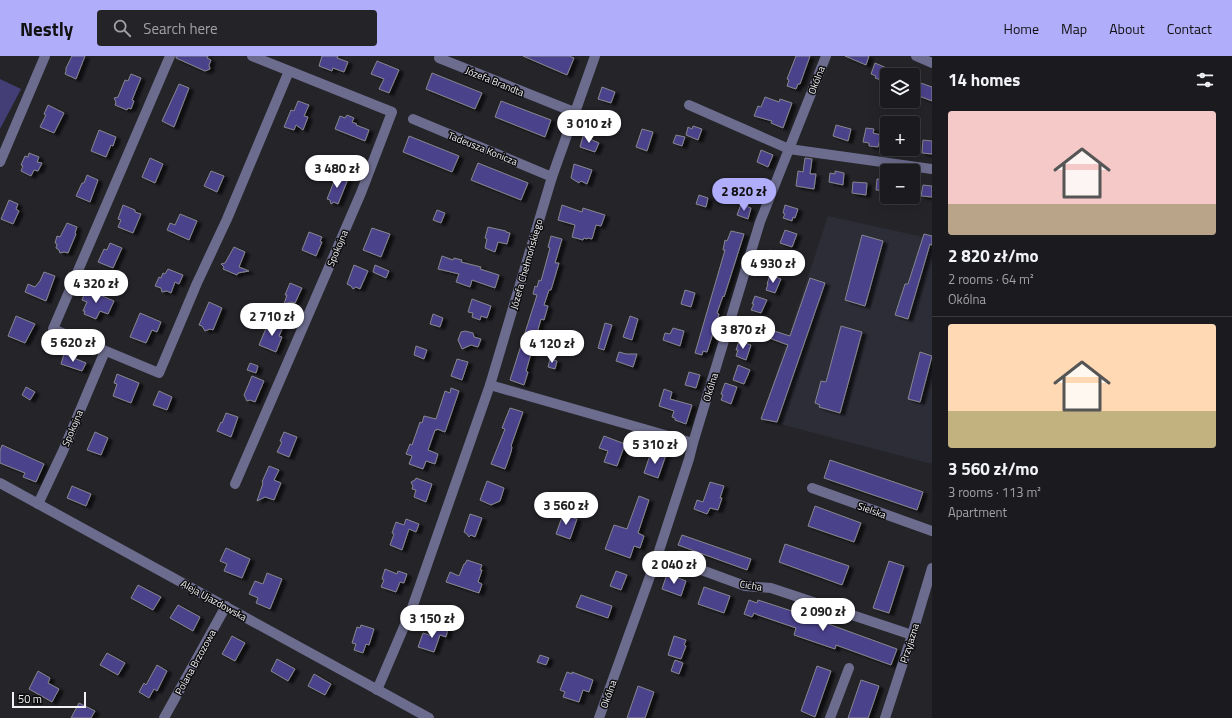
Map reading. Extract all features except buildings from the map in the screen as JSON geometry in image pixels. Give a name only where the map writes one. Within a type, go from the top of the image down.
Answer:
[{"type":"street","points":[[0,162],[45,56]]},
{"type":"street","points":[[170,56],[53,329],[159,373],[197,283],[227,219],[289,71]]},
{"type":"street","name":"Spokojna","points":[[235,484],[361,193],[392,112],[252,56]]},
{"type":"street","name":"Józefa Chełmońskiego","points":[[377,690],[412,608],[490,385],[552,177],[595,56]]},
{"type":"street","name":"Okólna","points":[[599,718],[658,554],[689,459],[760,222],[826,56]]},
{"type":"street","points":[[916,56],[932,63]]},
{"type":"street","name":"Józefa Brandta","points":[[439,58],[574,112]]},
{"type":"street","points":[[689,105],[789,149],[932,169]]},
{"type":"street","name":"Tadeusza Konicza","points":[[413,119],[552,177]]},
{"type":"street","name":"Spokojna","points":[[38,504],[105,351]]},
{"type":"street","points":[[490,385],[693,443]]},
{"type":"street","name":"Aleja Ujazdowska","points":[[0,483],[429,718]]},
{"type":"street","name":"Sielska","points":[[812,488],[932,531]]},
{"type":"street","name":"Cicha","points":[[658,554],[745,586],[771,588],[912,635]]},
{"type":"street","name":"Przyjazna","points":[[885,718],[932,568]]},
{"type":"street","name":"Polana Brzozowa","points":[[164,718],[226,606]]},
{"type":"street","points":[[830,718],[848,668]]},
{"type":"shaded area","points":[[0,79],[21,89],[0,129]]},
{"type":"shaded area","points":[[828,216],[932,239],[932,464],[761,419]]}]
